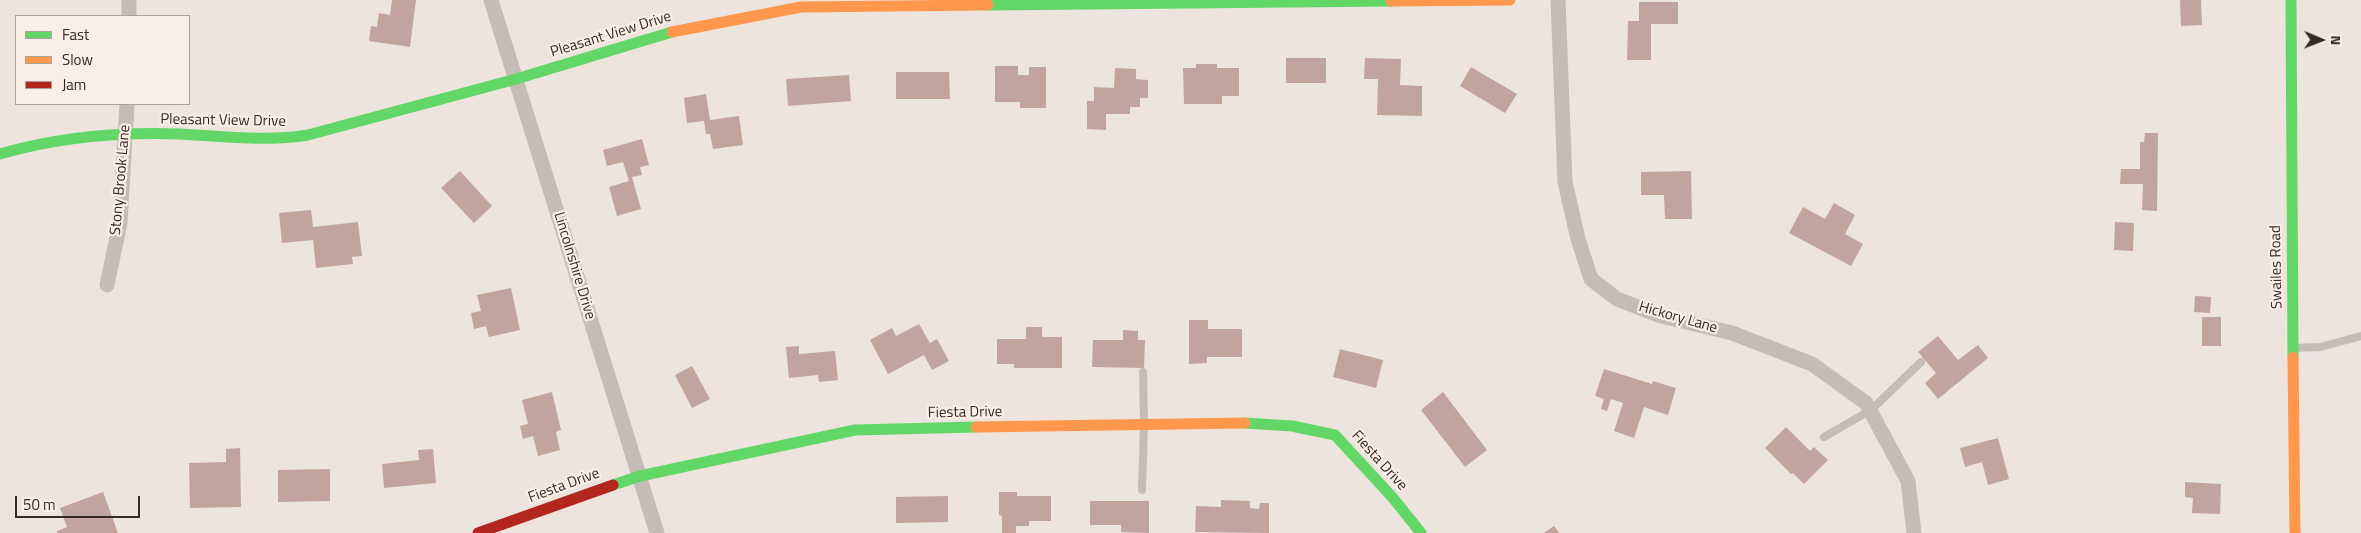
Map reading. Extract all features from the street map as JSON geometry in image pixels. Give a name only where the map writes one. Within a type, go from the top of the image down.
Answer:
[{"type":"street","points":[[129,0],[129,15]]},
{"type":"street","name":"Lincolnshire Drive","points":[[491,0],[657,533]]},
{"type":"street","name":"Pleasant View Drive","points":[[0,154],[17,148],[76,138],[126,135],[284,139],[308,135],[516,79],[685,28],[801,7],[1510,0]]},
{"type":"street","name":"Hickory Lane","points":[[1558,0],[1565,182],[1578,239],[1590,279],[1617,299],[1661,316],[1732,333],[1812,364],[1866,403],[1908,481],[1914,533]]},
{"type":"street","name":"Swailes Road","points":[[2291,0],[2295,533]]},
{"type":"street","name":"Stony Brook Lane","points":[[107,285],[120,223],[127,105]]},
{"type":"street","name":"Fiesta Drive","points":[[478,533],[566,500],[640,476],[855,430],[1233,422],[1292,426],[1335,435],[1393,498],[1421,533]]},
{"type":"lane","points":[[2293,348],[2320,347],[2361,336]]},
{"type":"lane","points":[[1824,437],[1871,410],[1920,362]]},
{"type":"lane","points":[[1142,490],[1143,372]]},
{"type":"building","points":[[392,0],[416,0],[410,47],[369,41],[371,26],[377,27],[379,13],[390,15]]},
{"type":"building","points":[[2180,0],[2201,0],[2202,25],[2181,26]]},
{"type":"building","points":[[1639,2],[1678,2],[1678,24],[1651,24],[1651,60],[1627,60],[1628,21],[1639,21]]},
{"type":"building","points":[[1286,58],[1326,58],[1326,83],[1286,83]]},
{"type":"building","points":[[1365,58],[1401,59],[1400,85],[1422,86],[1422,116],[1377,115],[1378,79],[1364,79]]},
{"type":"building","points":[[1196,64],[1217,64],[1217,68],[1239,68],[1239,96],[1222,96],[1222,104],[1184,104],[1183,68],[1196,68]]},
{"type":"building","points":[[995,66],[1018,66],[1018,75],[1029,75],[1029,67],[1046,67],[1046,108],[1020,108],[1020,102],[995,102]]},
{"type":"building","points":[[1471,67],[1517,94],[1505,113],[1460,86]]},
{"type":"building","points":[[1115,68],[1136,69],[1136,79],[1148,80],[1148,98],[1140,98],[1140,107],[1130,107],[1130,114],[1106,114],[1106,130],[1087,129],[1087,101],[1094,101],[1094,87],[1114,88]]},
{"type":"building","points":[[896,72],[949,72],[950,99],[896,99]]},
{"type":"building","points":[[849,75],[851,101],[788,106],[786,79]]},
{"type":"building","points":[[706,94],[710,120],[739,116],[743,145],[713,149],[710,134],[706,134],[704,121],[687,123],[684,98]]},
{"type":"building","points":[[2145,133],[2158,133],[2157,211],[2142,210],[2143,184],[2120,184],[2121,169],[2140,169],[2140,142],[2144,142]]},
{"type":"building","points":[[642,139],[649,165],[640,167],[642,175],[632,177],[641,209],[617,216],[609,187],[629,181],[623,162],[607,166],[603,150]]},
{"type":"building","points":[[460,171],[492,206],[474,223],[441,188]]},
{"type":"building","points":[[1691,171],[1692,219],[1665,219],[1664,195],[1641,195],[1641,172]]},
{"type":"building","points":[[1834,203],[1855,215],[1845,234],[1863,244],[1851,266],[1789,233],[1803,207],[1825,219]]},
{"type":"building","points":[[311,210],[313,227],[358,222],[362,256],[352,257],[353,264],[316,268],[313,240],[282,243],[279,213]]},
{"type":"building","points":[[2115,222],[2134,223],[2133,251],[2114,250]]},
{"type":"building","points":[[511,288],[520,330],[489,337],[486,326],[474,329],[471,313],[481,311],[477,295]]},
{"type":"building","points":[[2195,296],[2211,297],[2210,313],[2194,312]]},
{"type":"building","points":[[2202,317],[2221,317],[2221,346],[2202,346]]},
{"type":"building","points":[[1189,320],[1208,320],[1208,329],[1242,329],[1242,357],[1207,357],[1207,363],[1189,364]]},
{"type":"building","points":[[919,324],[930,343],[937,339],[949,361],[932,370],[924,355],[888,374],[870,340],[892,328],[896,336]]},
{"type":"building","points":[[1026,327],[1042,327],[1042,337],[1062,337],[1062,368],[1014,368],[1014,364],[997,364],[997,339],[1026,339]]},
{"type":"building","points":[[1123,330],[1138,331],[1138,340],[1145,340],[1144,368],[1092,367],[1093,340],[1123,340]]},
{"type":"building","points":[[1938,336],[1958,360],[1978,345],[1988,358],[1938,399],[1925,383],[1936,373],[1918,352]]},
{"type":"building","points":[[799,346],[799,354],[835,351],[838,380],[819,382],[818,375],[789,378],[786,347]]},
{"type":"building","points":[[1340,349],[1383,360],[1376,388],[1333,377]]},
{"type":"building","points":[[692,366],[710,399],[692,408],[675,375]]},
{"type":"building","points":[[1604,369],[1652,384],[1653,381],[1676,388],[1668,415],[1644,407],[1634,438],[1614,431],[1623,403],[1611,399],[1607,411],[1601,409],[1604,399],[1595,396]]},
{"type":"building","points":[[552,392],[561,430],[556,432],[560,450],[538,456],[533,436],[523,439],[520,426],[528,424],[522,400]]},
{"type":"building","points":[[1443,392],[1487,450],[1465,467],[1421,410]]},
{"type":"building","points":[[1786,427],[1810,451],[1814,447],[1828,460],[1804,484],[1765,448]]},
{"type":"building","points":[[1998,438],[2009,479],[1988,485],[1982,462],[1965,467],[1960,448]]},
{"type":"building","points":[[240,448],[241,507],[190,508],[189,463],[226,462],[226,449]]},
{"type":"building","points":[[433,449],[436,483],[384,488],[382,464],[419,460],[418,450]]},
{"type":"building","points":[[330,469],[330,501],[278,502],[278,470]]},
{"type":"building","points":[[2185,482],[2221,484],[2220,514],[2192,513],[2193,498],[2185,497]]},
{"type":"building","points":[[103,492],[118,533],[57,533],[57,531],[67,527],[60,508]]},
{"type":"building","points":[[999,492],[1017,492],[1017,496],[1051,496],[1051,521],[1029,521],[1029,526],[1016,526],[1016,533],[1002,533],[1002,516],[999,515]]},
{"type":"building","points":[[948,496],[948,522],[896,523],[896,497]]},
{"type":"building","points":[[1221,500],[1250,501],[1250,508],[1259,509],[1260,503],[1269,503],[1269,533],[1195,532],[1196,506],[1221,507]]},
{"type":"building","points":[[1090,501],[1149,501],[1149,533],[1121,532],[1121,525],[1090,525]]},
{"type":"building","points":[[1554,526],[1559,533],[1544,533]]},
{"type":"traffic: fast","points":[[2291,0],[2293,357]]},
{"type":"traffic: fast","points":[[988,5],[1391,1]]},
{"type":"traffic: fast","points":[[0,154],[44,143],[110,135],[178,134],[259,138],[308,135],[516,79],[672,32]]},
{"type":"traffic: fast","points":[[1245,423],[1292,426],[1335,435],[1393,498],[1421,533]]},
{"type":"traffic: fast","points":[[613,485],[640,476],[855,430],[976,427]]},
{"type":"traffic: slow","points":[[1391,1],[1510,0]]},
{"type":"traffic: slow","points":[[672,32],[801,7],[988,5]]},
{"type":"traffic: slow","points":[[2293,357],[2295,533]]},
{"type":"traffic: slow","points":[[976,427],[1245,423]]},
{"type":"traffic: jam","points":[[478,533],[613,485]]}]
